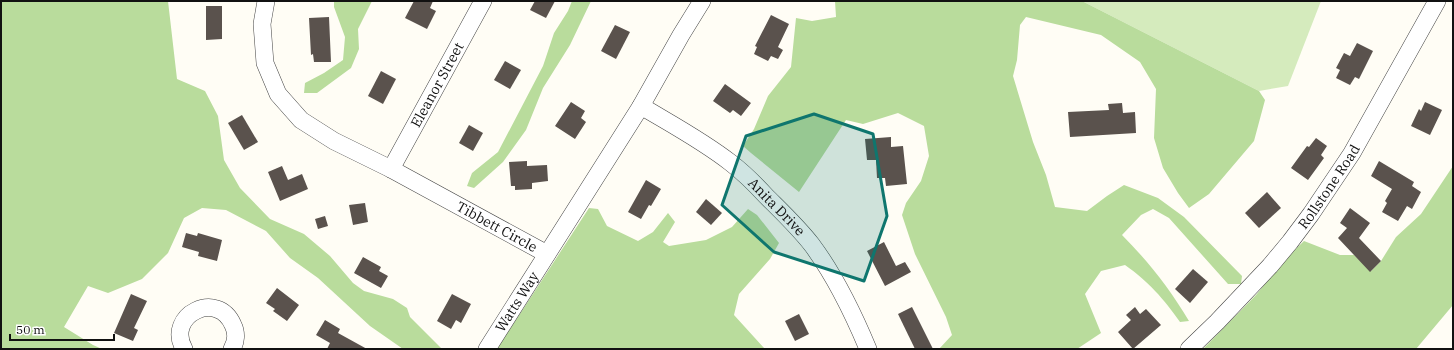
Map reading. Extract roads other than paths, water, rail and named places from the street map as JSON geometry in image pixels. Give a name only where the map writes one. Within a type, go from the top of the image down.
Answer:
[{"type":"street","name":"Tibbett Circle","points":[[266,1],[262,24],[265,63],[278,94],[301,120],[334,141],[391,169],[546,254],[641,106],[702,1]]},
{"type":"street","name":"Eleanor Street","points":[[391,169],[483,1]]},
{"type":"street","name":"Rollstone Road","points":[[1189,349],[1270,266],[1311,214],[1352,153],[1437,1]]},
{"type":"street","name":"Anita Drive","points":[[641,106],[698,140],[731,163],[749,178],[790,220],[812,246],[832,277],[852,312],[868,349]]},
{"type":"street","name":"Watts Way","points":[[487,349],[546,254]]},
{"type":"street","points":[[184,349],[180,335],[182,325],[186,318],[201,308],[209,307],[222,311],[231,320],[235,328],[236,348]]}]
